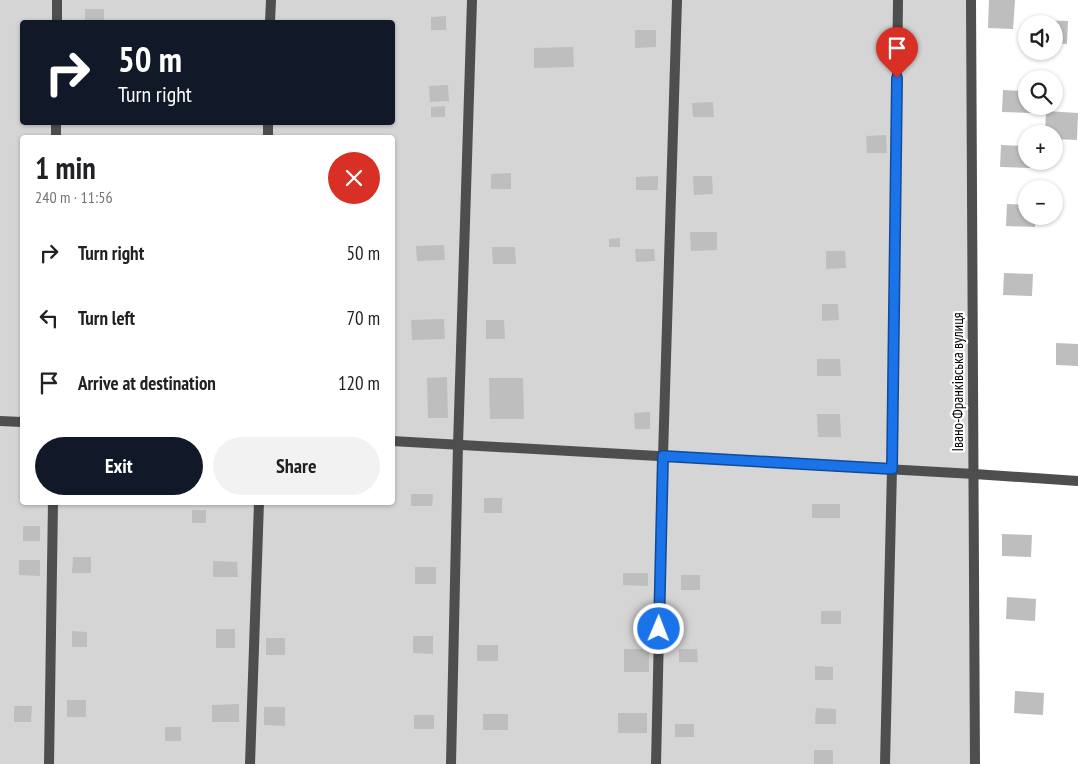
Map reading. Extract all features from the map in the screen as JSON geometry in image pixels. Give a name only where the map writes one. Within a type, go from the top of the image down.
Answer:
[{"type":"street","points":[[57,0],[57,20]]},
{"type":"street","points":[[270,20],[271,0]]},
{"type":"street","points":[[451,764],[458,445],[472,0]]},
{"type":"street","points":[[656,764],[663,456],[678,0]]},
{"type":"street","points":[[885,764],[892,469],[898,0]]},
{"type":"street","name":"Івано-Франківська вулиця","points":[[971,0],[976,764]]},
{"type":"street","points":[[0,421],[20,422]]},
{"type":"street","points":[[395,441],[1078,481]]},
{"type":"street","points":[[49,764],[53,505]]},
{"type":"street","points":[[250,764],[259,505]]},
{"type":"shaded area","points":[[0,0],[971,0],[975,764],[0,764]]},
{"type":"building","points":[[989,0],[1015,0],[1013,29],[988,28]]},
{"type":"building","points":[[85,9],[104,9],[104,20],[85,20]]},
{"type":"building","points":[[446,16],[446,30],[431,30],[431,17]]},
{"type":"building","points":[[1063,21],[1068,21],[1067,44],[1063,44]]},
{"type":"building","points":[[635,30],[656,30],[656,47],[635,48]]},
{"type":"building","points":[[573,47],[574,67],[534,68],[534,48]]},
{"type":"building","points":[[448,85],[449,101],[430,102],[429,86]]},
{"type":"building","points":[[1003,90],[1018,91],[1018,113],[1002,112]]},
{"type":"building","points":[[713,102],[714,117],[693,117],[692,103]]},
{"type":"building","points":[[445,106],[445,117],[431,117],[431,107]]},
{"type":"building","points":[[1063,112],[1078,113],[1077,140],[1063,139],[1063,125],[1045,125],[1046,115],[1063,115]]},
{"type":"building","points":[[886,135],[887,153],[867,153],[866,136]]},
{"type":"building","points":[[1001,145],[1018,146],[1018,168],[1000,167]]},
{"type":"building","points":[[511,173],[511,189],[491,189],[491,174]]},
{"type":"building","points":[[658,176],[658,190],[636,190],[636,177]]},
{"type":"building","points":[[693,176],[712,176],[713,194],[694,195]]},
{"type":"building","points":[[1007,204],[1018,205],[1018,225],[1035,225],[1035,227],[1006,226]]},
{"type":"building","points":[[690,232],[717,232],[717,250],[691,251]]},
{"type":"building","points":[[620,238],[620,247],[609,247],[609,239]]},
{"type":"building","points":[[444,245],[445,260],[417,261],[416,246]]},
{"type":"building","points":[[492,247],[515,247],[516,264],[493,264]]},
{"type":"building","points":[[635,249],[654,249],[655,261],[636,262]]},
{"type":"building","points":[[826,251],[845,251],[846,268],[826,269]]},
{"type":"building","points":[[1004,273],[1033,274],[1032,296],[1003,295]]},
{"type":"building","points":[[822,304],[838,304],[839,320],[822,321]]},
{"type":"building","points":[[444,319],[445,339],[412,340],[411,320]]},
{"type":"building","points":[[486,320],[504,320],[505,339],[486,339]]},
{"type":"building","points":[[1056,343],[1078,344],[1078,366],[1056,365]]},
{"type":"building","points":[[817,359],[840,359],[841,376],[817,376]]},
{"type":"building","points":[[447,377],[448,418],[428,418],[427,378]]},
{"type":"building","points":[[489,378],[523,378],[524,419],[490,419]]},
{"type":"building","points":[[650,412],[650,429],[635,429],[634,413]]},
{"type":"building","points":[[817,414],[840,414],[841,437],[818,437]]},
{"type":"building","points":[[411,494],[433,494],[432,506],[411,506]]},
{"type":"building","points":[[484,498],[502,498],[502,513],[484,513]]},
{"type":"building","points":[[812,504],[840,504],[840,518],[812,518]]},
{"type":"building","points":[[192,510],[206,510],[206,523],[192,523]]},
{"type":"building","points":[[23,526],[40,526],[40,541],[23,541]]},
{"type":"building","points":[[1002,534],[1032,535],[1031,557],[1002,556]]},
{"type":"building","points":[[73,557],[91,557],[91,573],[72,573]]},
{"type":"building","points":[[19,560],[40,560],[40,576],[19,575]]},
{"type":"building","points":[[213,561],[237,562],[238,577],[213,577]]},
{"type":"building","points":[[415,567],[436,567],[436,584],[415,584]]},
{"type":"building","points":[[623,573],[648,573],[648,586],[623,585]]},
{"type":"building","points":[[681,575],[700,575],[700,590],[681,590]]},
{"type":"building","points":[[1007,597],[1036,599],[1035,621],[1006,619]]},
{"type":"building","points":[[821,611],[841,611],[841,624],[821,624]]},
{"type":"building","points":[[216,629],[235,629],[235,648],[216,648]]},
{"type":"building","points":[[72,631],[87,632],[87,647],[72,647]]},
{"type":"building","points":[[413,636],[433,636],[433,654],[413,653]]},
{"type":"building","points":[[266,638],[285,638],[285,655],[266,655]]},
{"type":"building","points":[[477,645],[498,645],[498,661],[477,661]]},
{"type":"building","points":[[624,649],[649,649],[649,672],[624,672]]},
{"type":"building","points":[[679,649],[697,649],[698,662],[679,662]]},
{"type":"building","points":[[815,666],[833,667],[833,680],[815,680]]},
{"type":"building","points":[[1015,691],[1044,693],[1043,715],[1014,713]]},
{"type":"building","points":[[67,700],[86,700],[86,717],[67,717]]},
{"type":"building","points":[[239,704],[239,722],[212,722],[212,705]]},
{"type":"building","points":[[14,706],[32,706],[31,722],[14,722]]},
{"type":"building","points":[[264,707],[285,707],[285,726],[264,725]]},
{"type":"building","points":[[816,708],[836,709],[836,724],[815,724]]},
{"type":"building","points":[[618,713],[647,713],[647,733],[618,733]]},
{"type":"building","points":[[483,714],[508,714],[508,730],[483,730]]},
{"type":"building","points":[[414,715],[434,715],[434,729],[414,729]]},
{"type":"building","points":[[675,724],[694,724],[694,737],[675,737]]},
{"type":"building","points":[[165,727],[181,727],[181,741],[165,741]]},
{"type":"building","points":[[814,750],[833,750],[833,764],[814,764]]},
{"type":"route","points":[[659,629],[663,456],[892,469],[897,78]]}]
